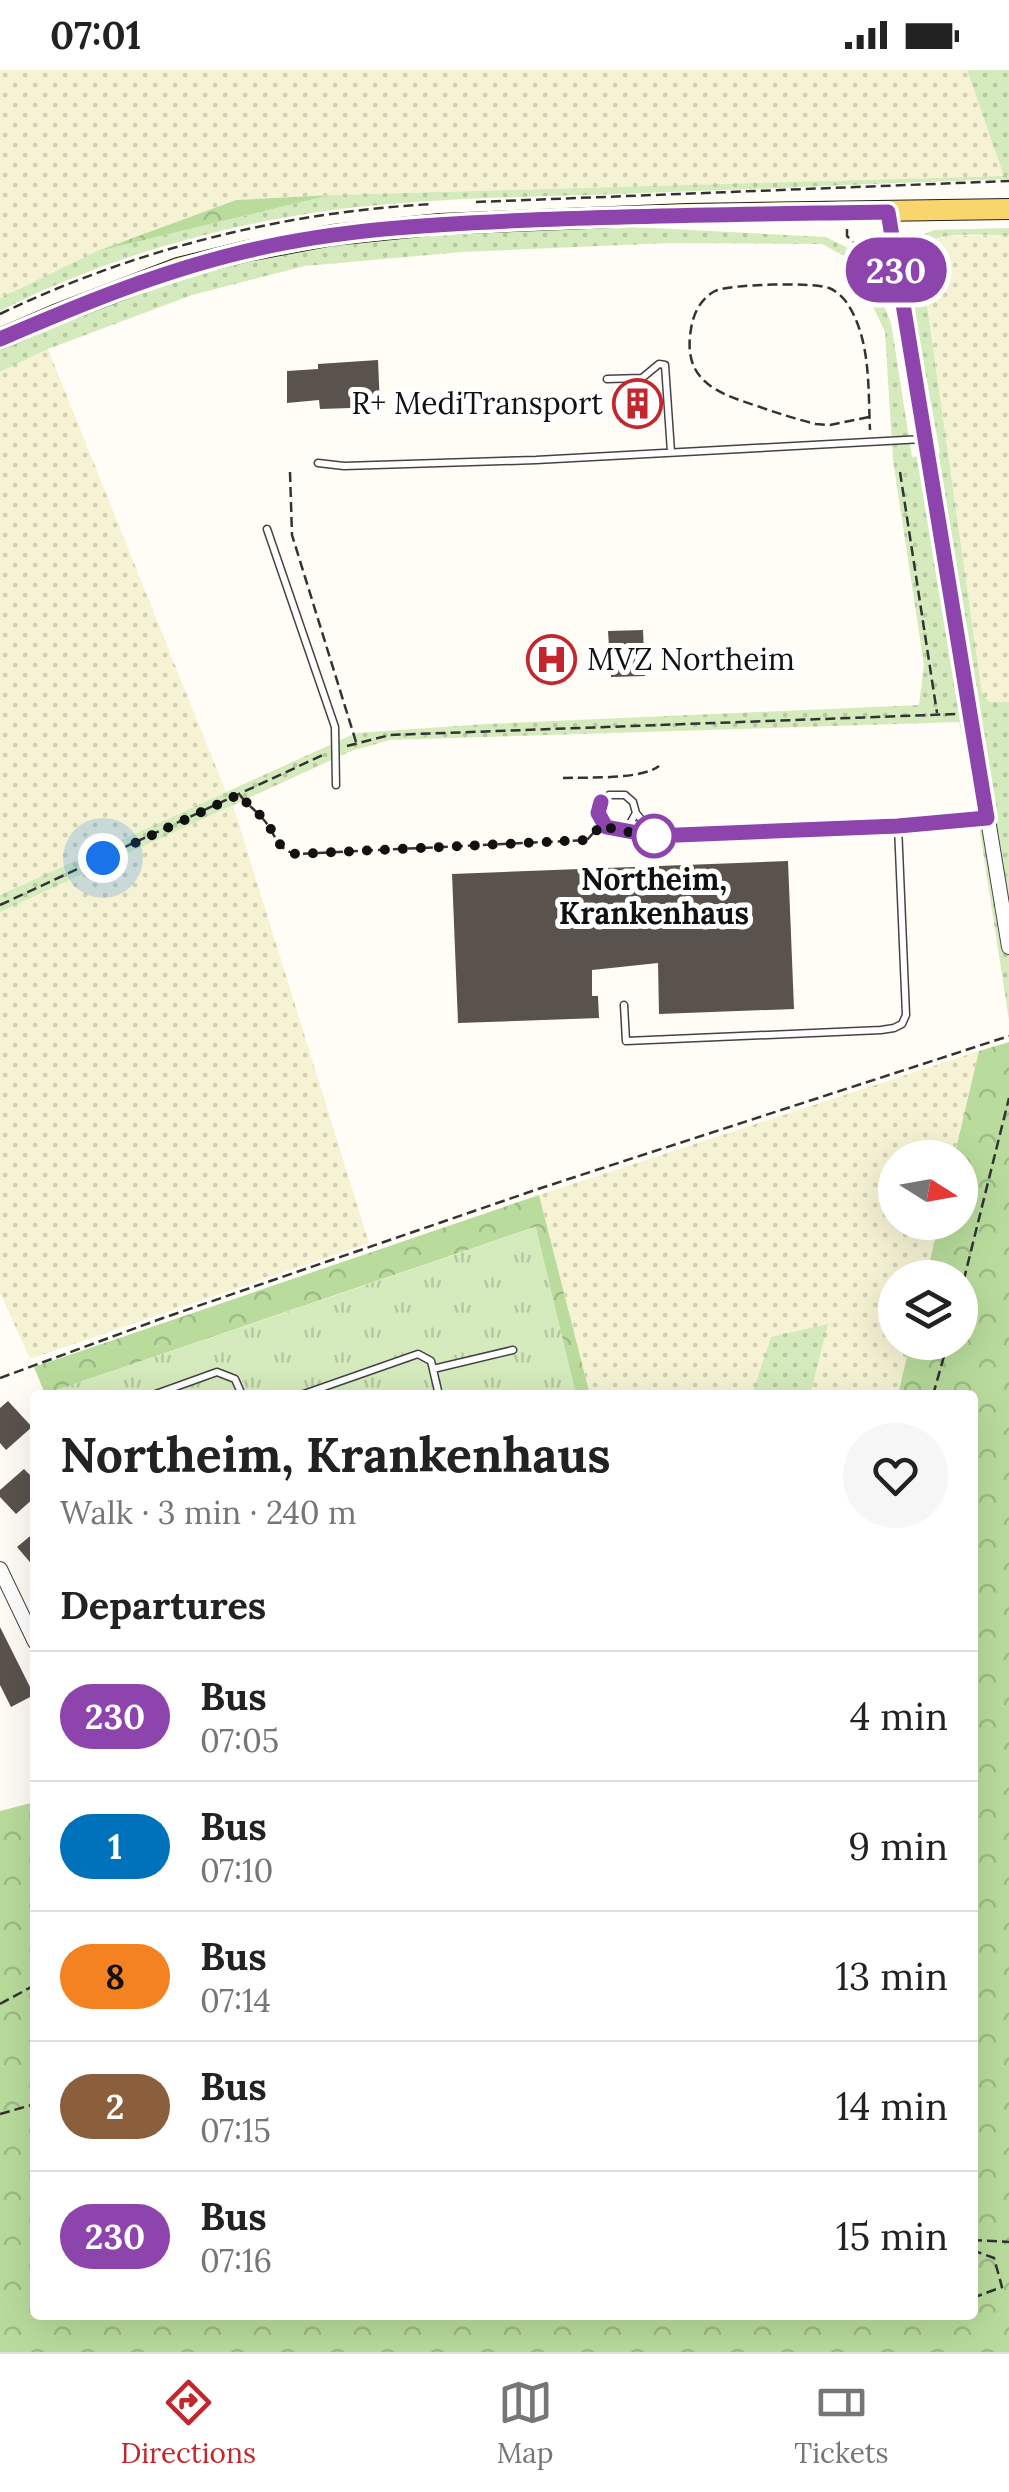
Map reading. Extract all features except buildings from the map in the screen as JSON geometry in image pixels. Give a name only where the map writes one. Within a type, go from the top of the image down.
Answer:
[{"type":"main road","points":[[0,339],[178,268],[334,236],[440,224],[687,214],[1009,209]]},
{"type":"street","points":[[888,212],[1009,947]]},
{"type":"street","points":[[0,1569],[30,1632]]},
{"type":"lane","points":[[607,379],[642,378],[658,364],[665,365],[671,452]]},
{"type":"lane","points":[[318,463],[344,466],[536,460],[924,439]]},
{"type":"lane","points":[[267,529],[334,727],[336,785]]},
{"type":"lane","points":[[654,836],[625,794],[609,795],[599,808],[603,824],[612,830],[654,836],[898,826],[987,818]]},
{"type":"lane","points":[[622,829],[632,823],[636,813]]},
{"type":"lane","points":[[624,1005],[626,1041],[881,1030],[902,1024],[906,1015],[898,826]]},
{"type":"lane","points":[[433,1369],[512,1350]]},
{"type":"lane","points":[[315,1390],[418,1354],[432,1361],[437,1390]]},
{"type":"lane","points":[[167,1390],[218,1372],[236,1379],[240,1390]]},
{"type":"path","points":[[846,212],[847,236],[868,257],[880,286],[900,294]]},
{"type":"path","points":[[869,417],[830,426],[816,424],[718,393],[704,382],[693,364],[689,342],[698,308],[719,288],[831,288],[845,300],[856,321],[868,367],[870,442]]},
{"type":"path","points":[[290,472],[292,535],[357,743]]},
{"type":"path","points":[[900,472],[937,714]]},
{"type":"path","points":[[0,905],[336,749],[390,734],[970,713]]},
{"type":"path","points":[[563,778],[631,774],[654,771],[659,766]]},
{"type":"path","points":[[631,774],[632,784]]},
{"type":"path","points":[[614,775],[615,784]]},
{"type":"path","points":[[240,794],[268,824],[276,842],[296,854],[587,840],[603,824]]},
{"type":"path","points":[[0,1378],[538,1188],[1009,1036]]},
{"type":"path","points":[[969,1260],[1009,1098]]},
{"type":"path","points":[[934,1390],[943,1360]]},
{"type":"path","points":[[0,2004],[30,1988]]},
{"type":"path","points":[[0,2114],[30,2105]]},
{"type":"path","points":[[978,2240],[1009,2242]]},
{"type":"path","points":[[978,2252],[994,2258],[1002,2287],[978,2296]]},
{"type":"shaded area","points":[[0,70],[967,70],[1005,176],[236,200],[96,252],[0,298]]},
{"type":"shaded area","points":[[1009,235],[1009,702],[989,703],[982,693],[922,255],[934,240],[948,236]]},
{"type":"shaded area","points":[[48,349],[226,792],[0,895],[0,372]]},
{"type":"shaded area","points":[[233,805],[369,1243],[30,1359],[0,1293],[0,912]]},
{"type":"shaded area","points":[[979,1051],[958,1140],[878,1140],[878,1240],[935,1240],[930,1260],[878,1260],[878,1360],[906,1360],[899,1390],[589,1390],[539,1195]]},
{"type":"green space","points":[[967,70],[1009,70],[1009,179],[488,198],[333,210],[248,225],[162,247],[79,275],[0,311],[0,298],[95,252],[331,195],[1004,176]]},
{"type":"green space","points":[[331,195],[95,252],[236,200]]},
{"type":"green space","points":[[632,227],[826,237],[850,249],[878,291],[891,323],[912,457],[940,453],[913,305],[910,248],[919,236],[934,230],[1009,228],[1009,235],[959,235],[934,240],[925,250],[922,270],[982,693],[989,702],[1009,702],[1009,1020],[959,722],[390,740],[351,751],[0,912],[0,895],[356,733],[919,705],[924,665],[893,460],[885,332],[861,281],[844,256],[822,244],[669,243],[462,252],[305,266],[192,295],[48,349],[0,372],[0,347],[163,281],[228,265],[399,238]]},
{"type":"green space","points":[[1009,1042],[1009,2352],[0,2352],[0,1811],[30,1803],[30,2320],[978,2320],[978,1390],[899,1390],[906,1360],[978,1360],[978,1260],[930,1260],[935,1240],[978,1240],[978,1140],[958,1140],[979,1051]]},
{"type":"green space","points":[[539,1195],[589,1390],[575,1390],[535,1227],[57,1390],[43,1390],[34,1367]]},
{"type":"green space","points":[[536,1227],[575,1390],[57,1390]]},
{"type":"green space","points":[[828,1324],[811,1390],[754,1390],[771,1337]]},
{"type":"bus line","name":"230","points":[[0,339],[178,268],[334,236],[440,224],[687,214],[888,212],[987,818],[898,826],[654,836],[606,827],[598,813],[601,802]]},
{"type":"place","name":"R+ MediTransport","points":[[638,404]]},
{"type":"place","name":"MVZ Northeim","points":[[552,660]]},
{"type":"place","name":"Northeim, Krankenhaus","points":[[654,836]]},
{"type":"route","points":[[103,858],[240,794],[268,824],[276,842],[296,854],[587,840],[603,824],[612,830],[654,836]]}]
